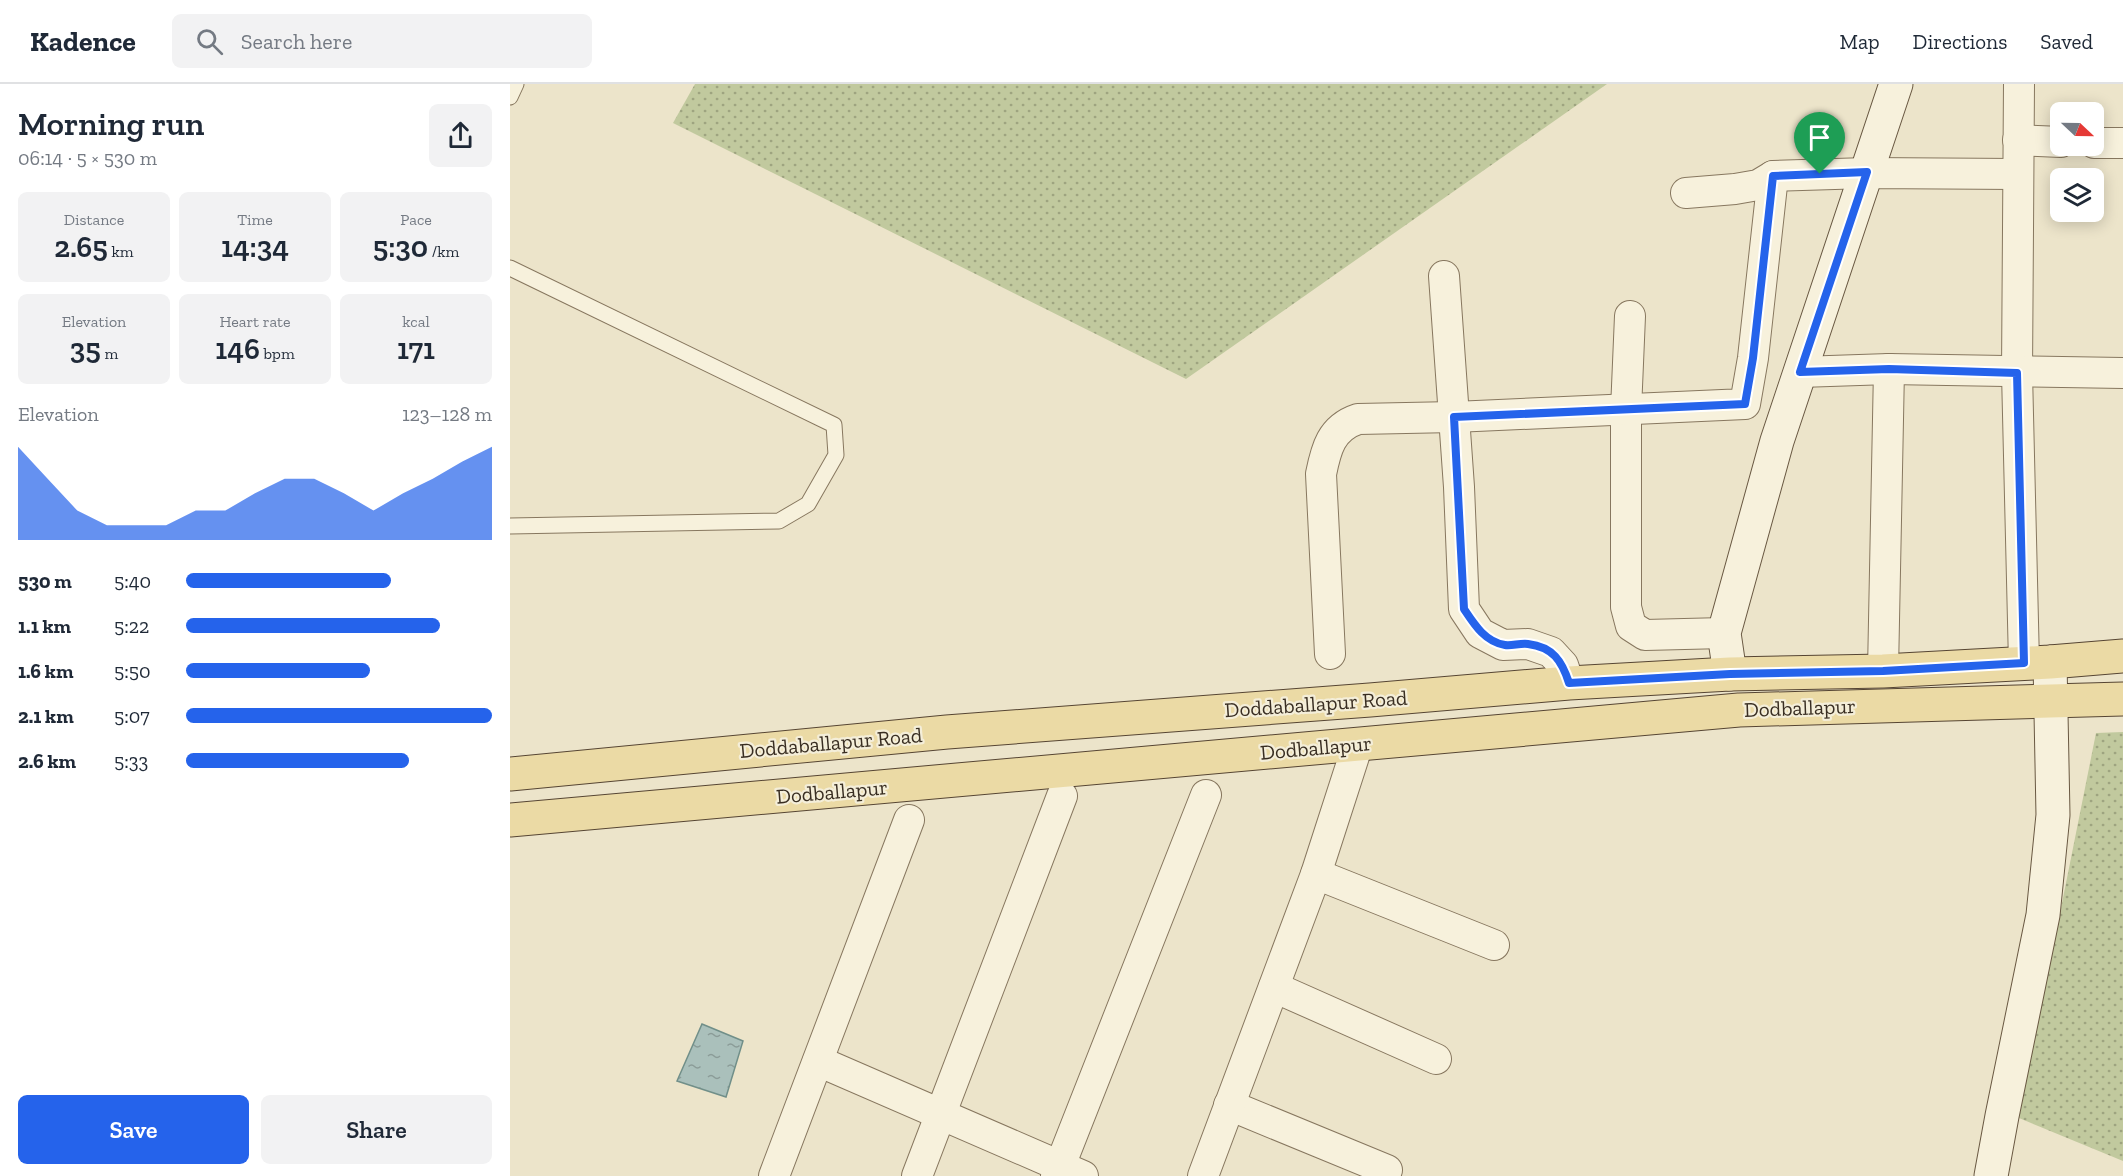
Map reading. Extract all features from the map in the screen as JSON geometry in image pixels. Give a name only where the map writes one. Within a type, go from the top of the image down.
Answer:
[{"type":"main road","name":"Doddaballapur Road","points":[[510,774],[947,732],[1569,683],[1730,674],[1883,671],[2123,656]]},
{"type":"main road","name":"Dodballapur","points":[[510,820],[1740,710],[2123,699]]},
{"type":"street","points":[[1730,674],[1724,633],[1784,419],[1896,84]]},
{"type":"street","points":[[1992,1176],[2043,915],[2053,815],[2051,701],[2037,663],[2017,373],[2019,84]]},
{"type":"street","points":[[2018,140],[2050,141]]},
{"type":"street","points":[[2104,142],[2123,143]]},
{"type":"street","points":[[1686,193],[1758,185],[1773,176],[1867,172],[2017,174]]},
{"type":"street","points":[[1745,404],[1753,358],[1773,176]]},
{"type":"street","points":[[1444,276],[1464,609],[1480,633],[1503,645],[1528,644],[1551,652],[1563,665],[1569,683]]},
{"type":"street","points":[[1630,316],[1626,410],[1626,607],[1631,626],[1645,635],[1724,633]]},
{"type":"street","points":[[1800,372],[1889,369],[2123,374]]},
{"type":"street","points":[[1883,671],[1889,369]]},
{"type":"street","points":[[1329,654],[1321,474],[1326,451],[1334,434],[1346,423],[1358,419],[1745,404],[1784,419]]},
{"type":"street","points":[[1203,1176],[1316,874],[1358,744]]},
{"type":"street","points":[[818,1061],[941,1114],[1067,1173],[1206,795]]},
{"type":"street","points":[[918,1176],[1062,796]]},
{"type":"street","points":[[774,1176],[909,820]]},
{"type":"street","points":[[1316,874],[1494,945]]},
{"type":"street","points":[[1274,987],[1436,1059]]},
{"type":"street","points":[[1229,1105],[1387,1170]]},
{"type":"lane","points":[[510,97],[516,84]]},
{"type":"lane","points":[[510,268],[834,425],[836,455],[808,504],[779,521],[510,526]]},
{"type":"green space","points":[[695,84],[1607,84],[1186,379],[673,123]]},
{"type":"green space","points":[[2123,732],[2123,1161],[2019,1118],[2096,733]]},
{"type":"water","points":[[702,1024],[743,1041],[726,1097],[677,1081]]},
{"type":"route","points":[[1867,172],[1800,372],[1889,369],[2017,373],[2024,663],[1883,671],[1730,674],[1569,683],[1563,665],[1551,652],[1528,644],[1503,645],[1480,633],[1464,609],[1454,417],[1745,404],[1753,358],[1773,176],[1820,174],[1867,172]]}]
